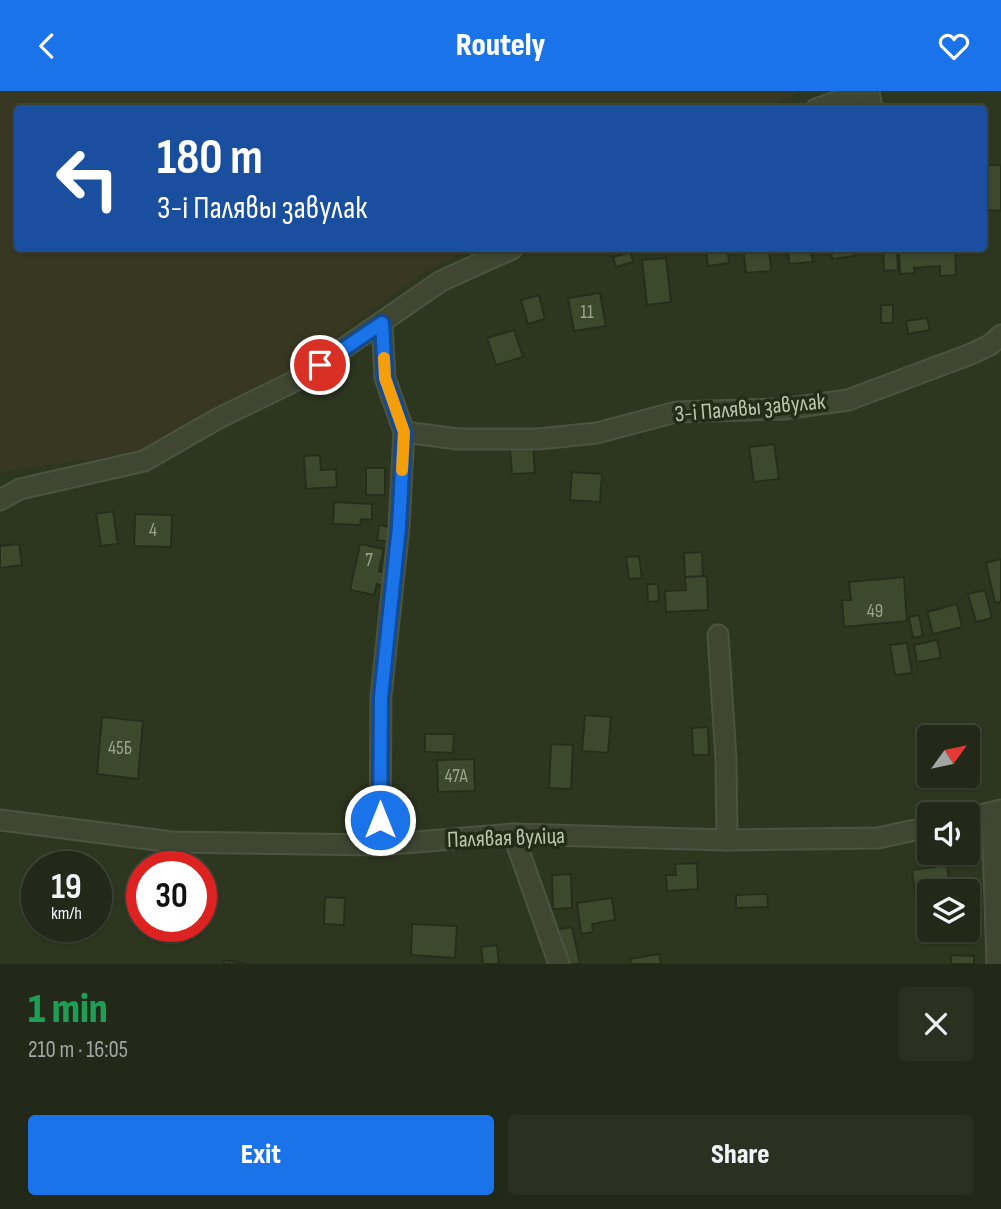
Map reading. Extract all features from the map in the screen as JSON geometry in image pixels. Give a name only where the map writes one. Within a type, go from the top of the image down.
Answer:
[{"type":"street","points":[[828,105],[868,91]]},
{"type":"street","points":[[0,500],[20,489],[144,461],[219,418],[299,379],[441,281],[505,252]]},
{"type":"street","points":[[380,845],[381,697],[399,527],[404,432],[385,378],[382,323]]},
{"type":"street","name":"3-і Палявы завулак","points":[[404,432],[458,439],[538,439],[597,433],[676,412],[783,409],[848,400],[971,354],[990,345],[1001,335]]},
{"type":"street","points":[[718,635],[726,759],[727,840]]},
{"type":"street","points":[[996,811],[997,964]]},
{"type":"street","name":"Палявая вуліца","points":[[0,820],[172,842],[380,845],[513,834],[727,840],[878,838],[917,830]]},
{"type":"street","points":[[513,834],[559,964]]},
{"type":"shaded area","points":[[0,91],[801,91],[773,105],[14,105],[14,252],[467,252],[426,271],[290,370],[141,452],[0,472]]},
{"type":"building","points":[[988,165],[1001,165],[1001,211],[987,210]]},
{"type":"building","points":[[631,252],[633,262],[616,267],[613,257]]},
{"type":"building","points":[[706,252],[728,252],[729,263],[708,266]]},
{"type":"building","points":[[743,252],[769,252],[771,271],[746,273]]},
{"type":"building","points":[[788,252],[811,252],[813,262],[789,264]]},
{"type":"building","points":[[831,252],[854,252],[855,256],[832,259]]},
{"type":"building","points":[[883,252],[897,252],[898,270],[884,271]]},
{"type":"building","points":[[899,252],[955,252],[956,275],[940,276],[940,266],[914,268],[915,273],[900,274]]},
{"type":"building","points":[[666,258],[671,302],[647,305],[642,260]]},
{"type":"building","points":[[600,293],[606,326],[574,331],[568,298]]},
{"type":"building","points":[[539,295],[545,319],[528,324],[521,300]]},
{"type":"building","points":[[881,305],[893,305],[893,323],[881,323]]},
{"type":"building","points":[[927,318],[930,330],[908,334],[906,321]]},
{"type":"building","points":[[514,330],[523,357],[496,365],[487,338]]},
{"type":"building","points":[[774,444],[779,479],[754,482],[749,447]]},
{"type":"building","points":[[533,447],[535,473],[512,474],[510,449]]},
{"type":"building","points":[[320,455],[321,470],[336,469],[337,487],[306,489],[304,456]]},
{"type":"building","points":[[366,468],[385,468],[385,495],[366,495]]},
{"type":"building","points":[[572,472],[602,474],[600,502],[570,500]]},
{"type":"building","points":[[334,502],[372,504],[372,520],[361,519],[360,525],[333,524]]},
{"type":"building","points":[[113,511],[118,544],[101,546],[96,514]]},
{"type":"building","points":[[135,514],[172,515],[171,547],[134,546]]},
{"type":"building","points":[[379,525],[390,527],[388,542],[377,540]]},
{"type":"building","points":[[19,544],[22,565],[0,568],[0,546]]},
{"type":"building","points":[[360,544],[384,549],[379,571],[386,573],[383,586],[377,584],[374,595],[350,590]]},
{"type":"building","points":[[702,552],[703,577],[685,577],[684,553]]},
{"type":"building","points":[[639,556],[642,578],[629,579],[626,557]]},
{"type":"building","points":[[1001,559],[1001,602],[995,603],[986,563]]},
{"type":"building","points":[[707,576],[708,610],[666,612],[665,591],[686,590],[685,577]]},
{"type":"building","points":[[904,577],[907,621],[844,627],[842,600],[851,600],[849,582]]},
{"type":"building","points":[[647,584],[658,584],[659,601],[648,602]]},
{"type":"building","points":[[985,590],[992,618],[976,622],[968,594]]},
{"type":"building","points":[[957,604],[962,627],[933,634],[927,612]]},
{"type":"building","points":[[919,615],[923,636],[913,638],[909,617]]},
{"type":"building","points":[[937,640],[941,658],[917,662],[914,645]]},
{"type":"building","points":[[907,643],[912,673],[895,675],[890,645]]},
{"type":"building","points":[[585,715],[611,717],[608,753],[582,751]]},
{"type":"building","points":[[102,717],[143,721],[138,779],[97,774]]},
{"type":"building","points":[[708,727],[709,755],[693,755],[692,728]]},
{"type":"building","points":[[425,734],[454,734],[453,753],[425,752]]},
{"type":"building","points":[[551,744],[573,745],[571,789],[549,788]]},
{"type":"building","points":[[474,759],[475,791],[438,792],[437,760]]},
{"type":"building","points":[[697,863],[698,889],[667,891],[666,875],[676,875],[675,864]]},
{"type":"building","points":[[947,865],[949,879],[917,879],[917,906],[912,870]]},
{"type":"building","points":[[571,874],[572,908],[553,909],[552,875]]},
{"type":"building","points":[[767,894],[768,907],[736,908],[736,895]]},
{"type":"building","points":[[325,897],[345,898],[344,925],[324,924]]},
{"type":"building","points":[[612,898],[615,920],[592,924],[593,932],[581,934],[577,903]]},
{"type":"building","points":[[412,924],[457,926],[455,958],[411,955]]},
{"type":"building","points":[[572,927],[580,964],[563,964],[556,930]]},
{"type":"building","points":[[497,945],[499,964],[483,964],[481,947]]},
{"type":"building","points":[[659,954],[661,964],[631,964],[630,959]]},
{"type":"building","points":[[951,955],[974,956],[974,964],[951,964]]},
{"type":"building","points":[[224,960],[244,963],[244,964],[223,964]]},
{"type":"slow traffic","points":[[384,358],[385,378],[404,432],[402,470]]},
{"type":"route","points":[[320,365],[382,323],[385,378],[404,432],[399,527],[381,697],[380,820]]}]
